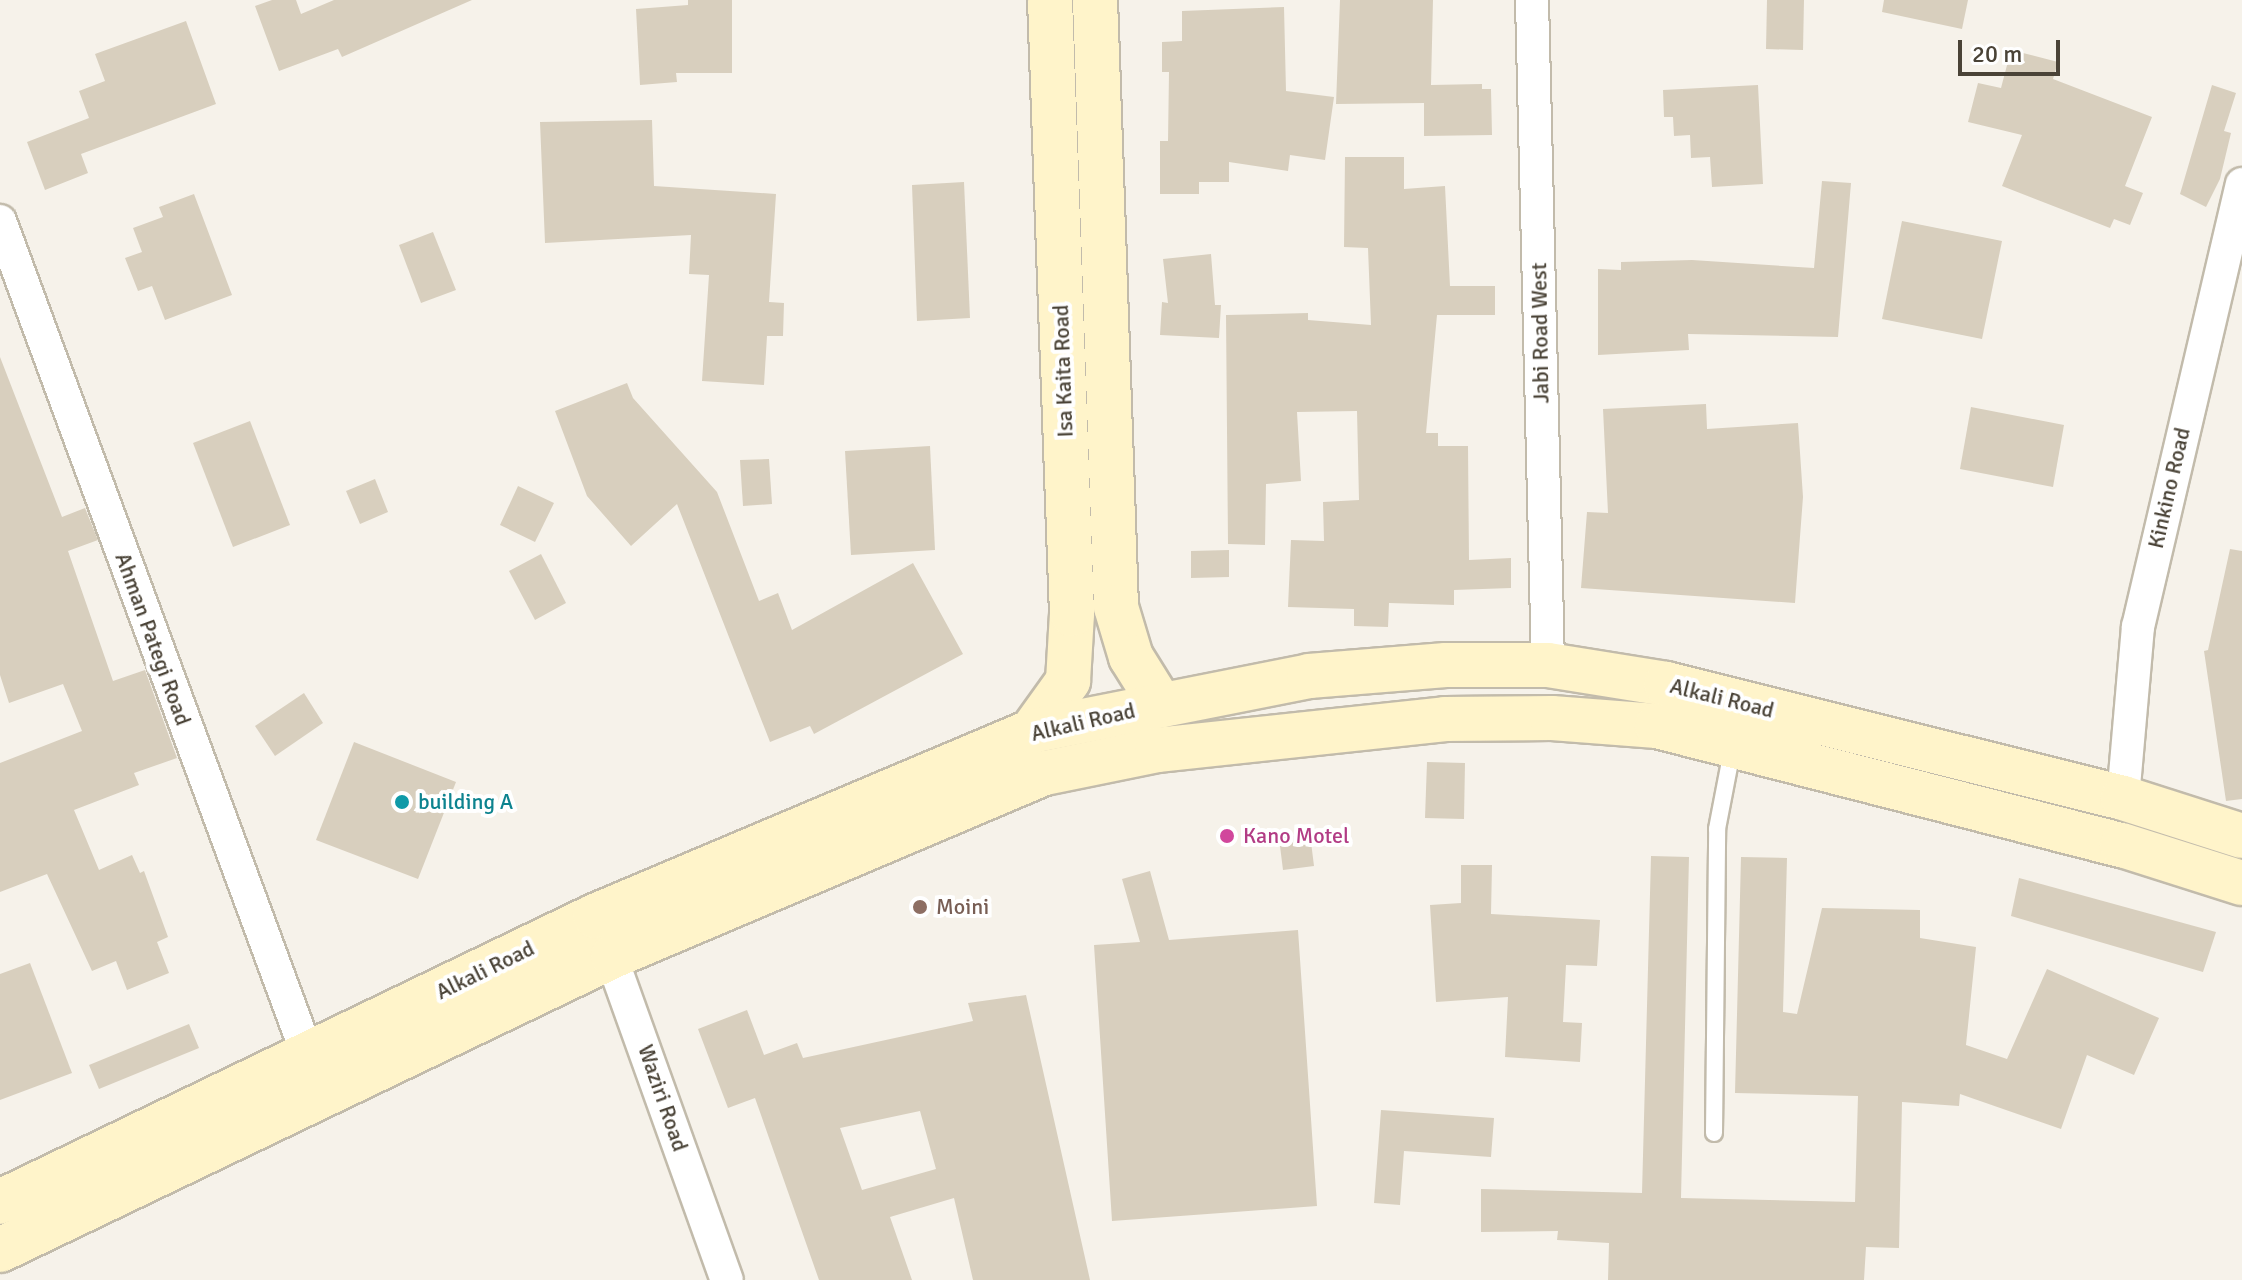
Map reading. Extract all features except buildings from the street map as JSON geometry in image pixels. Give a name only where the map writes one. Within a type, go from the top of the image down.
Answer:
[{"type":"main road","points":[[1050,16],[1095,12]]},
{"type":"main road","name":"Isa Kaita Road","points":[[1095,12],[1116,607],[1131,657],[1161,705]]},
{"type":"main road","name":"Isa Kaita Road","points":[[1032,731],[1068,681],[1072,614],[1050,16]]},
{"type":"main road","name":"Alkali Road","points":[[0,1202],[595,916],[1032,731],[1309,676],[1446,665],[1548,665],[1666,684],[2123,798],[2242,836]]},
{"type":"main road","name":"Alkali Road","points":[[0,1250],[613,956],[1045,773],[1157,750],[1445,719],[1552,718],[1657,726],[2122,845],[2242,883]]},
{"type":"street","name":"Jabi Road West","points":[[1532,0],[1548,665]]},
{"type":"street","name":"Kinkino Road","points":[[2123,798],[2138,627],[2242,184]]},
{"type":"street","name":"Ahman Pategi Road","points":[[0,221],[308,1056]]},
{"type":"street","name":"Waziri Road","points":[[595,916],[613,956],[727,1280]]},
{"type":"lane","points":[[1714,1133],[1717,829],[1734,745]]},
{"type":"place","name":"building A","points":[[402,802]]},
{"type":"place","name":"Kano Motel","points":[[1227,836]]},
{"type":"place","name":"Moini","points":[[920,907]]}]
